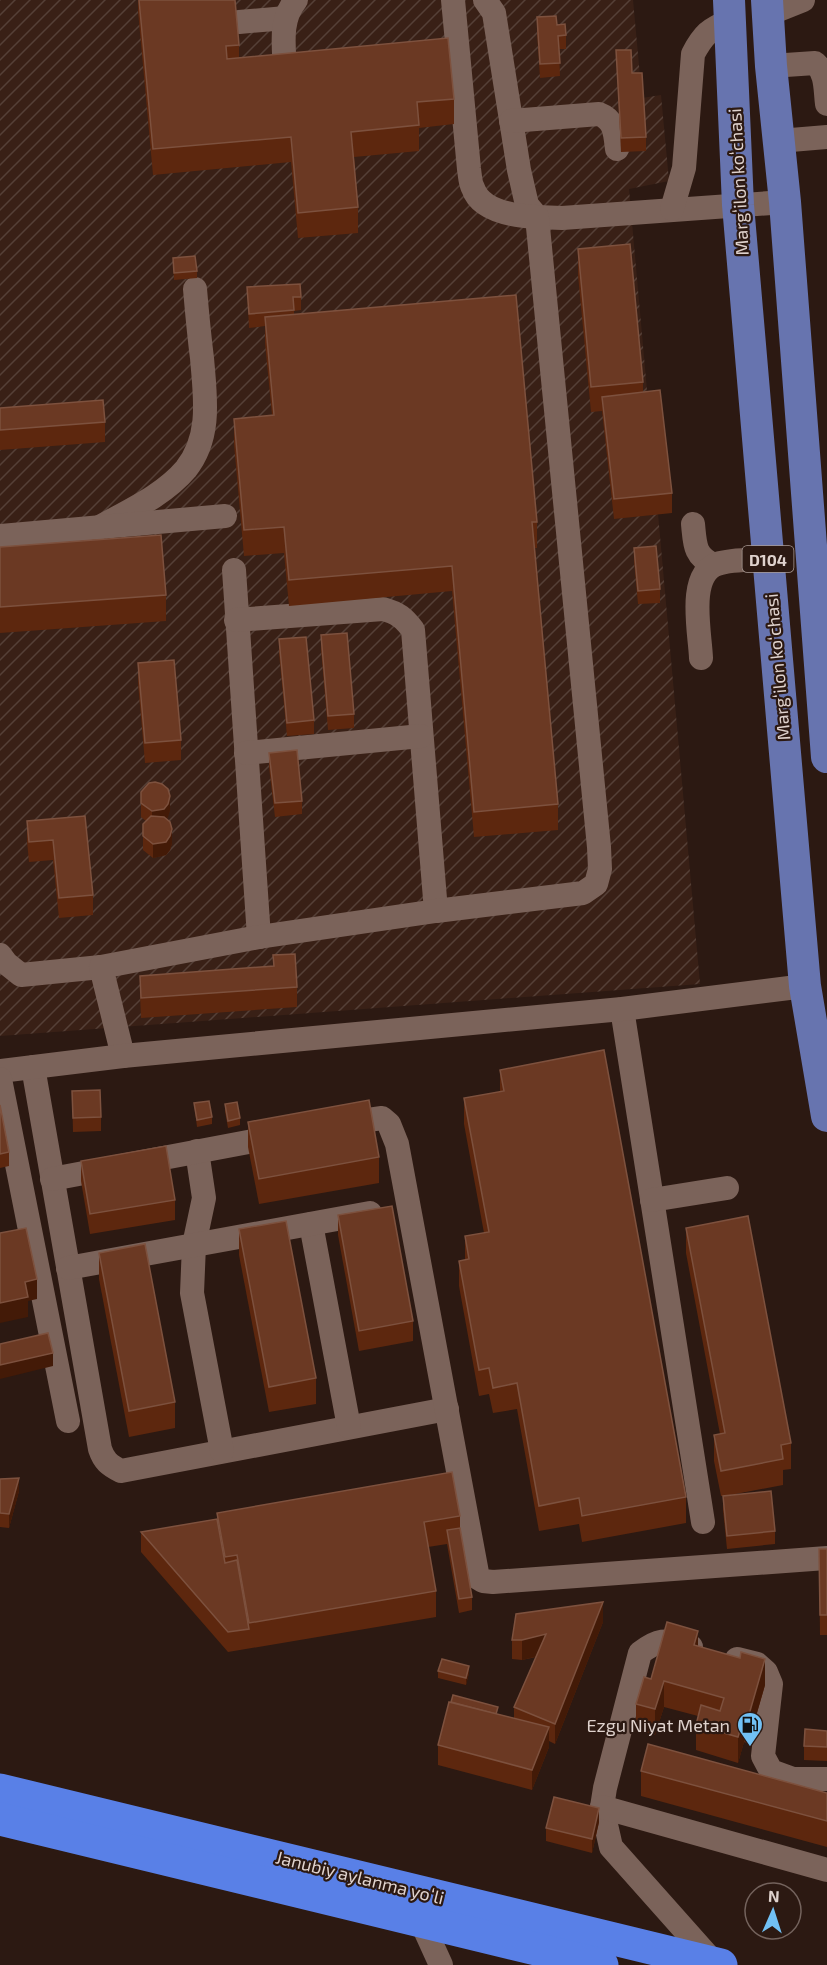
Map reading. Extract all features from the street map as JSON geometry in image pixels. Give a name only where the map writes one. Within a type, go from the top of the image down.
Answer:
[{"type":"highway","name":"Janubiy aylanma yoʻli","points":[[0,1790],[718,1964]]},
{"type":"highway","name":"Janubiy aylanma yoʻli","points":[[0,1819],[602,1965]]},
{"type":"main road","name":"D104","points":[[768,7],[771,66],[822,632],[827,757]]},
{"type":"main road","name":"Margʻilon koʻchasi","points":[[729,10],[738,205],[805,986],[827,1116]]},
{"type":"street","points":[[453,0],[473,190],[483,202],[501,211],[519,216],[562,218],[785,202]]},
{"type":"street","points":[[0,955],[21,975],[101,967],[260,937],[436,911],[583,893],[596,884],[600,869],[537,217],[527,205],[519,170],[494,13],[485,0]]},
{"type":"street","points":[[768,7],[803,0]]},
{"type":"street","points":[[239,22],[291,9]]},
{"type":"street","points":[[285,70],[283,36],[291,9]]},
{"type":"street","points":[[672,209],[684,168],[693,54],[700,40],[729,10]]},
{"type":"street","points":[[771,66],[815,63],[821,68],[824,76],[827,104]]},
{"type":"street","points":[[511,121],[598,114],[607,117],[614,125],[617,149]]},
{"type":"street","points":[[779,141],[827,137]]},
{"type":"street","points":[[98,528],[144,502],[167,485],[186,468],[197,449],[204,431],[206,410],[195,289]]},
{"type":"street","points":[[0,536],[225,516]]},
{"type":"street","points":[[693,524],[698,552],[702,560],[714,565]]},
{"type":"street","points":[[701,658],[698,594],[704,572],[723,562],[768,559]]},
{"type":"street","points":[[234,570],[260,937]]},
{"type":"street","points":[[236,620],[383,609],[396,612],[413,630],[436,911]]},
{"type":"street","points":[[246,753],[421,736]]},
{"type":"street","points":[[101,967],[123,1056]]},
{"type":"street","points":[[0,1071],[123,1056],[622,1009],[805,986]]},
{"type":"street","points":[[622,1009],[703,1522]]},
{"type":"street","points":[[33,1067],[103,1458],[110,1466],[121,1471],[447,1409]]},
{"type":"street","points":[[0,1079],[68,1420]]},
{"type":"street","points":[[52,1179],[382,1118],[389,1124],[397,1144],[478,1578],[493,1582],[827,1558]]},
{"type":"street","points":[[197,1151],[204,1198],[194,1245],[192,1293],[222,1451]]},
{"type":"street","points":[[652,1200],[728,1188]]},
{"type":"street","points":[[68,1268],[408,1206]]},
{"type":"street","points":[[311,1224],[349,1427]]},
{"type":"street","points":[[718,1964],[611,1847],[602,1807],[604,1788],[640,1653],[653,1643],[665,1640],[757,1665],[766,1672],[771,1683],[763,1756],[771,1771],[793,1779],[827,1779]]},
{"type":"street","points":[[602,1807],[827,1870]]},
{"type":"street","points":[[421,1921],[441,1965]]},
{"type":"shaded area","points":[[0,0],[633,0],[642,98],[661,95],[669,181],[629,189],[700,984],[0,1036]]},
{"type":"building","points":[[139,0],[235,0],[239,45],[226,46],[227,59],[448,38],[454,99],[417,102],[419,125],[351,132],[358,207],[298,213],[291,137],[153,149]]},
{"type":"building","points":[[556,16],[557,25],[565,24],[566,35],[558,36],[560,63],[540,64],[537,17]]},
{"type":"building","points":[[616,50],[631,50],[632,73],[642,73],[646,137],[621,138]]},
{"type":"building","points":[[630,244],[643,382],[591,387],[578,249]]},
{"type":"building","points":[[195,256],[197,271],[174,273],[173,258]]},
{"type":"building","points":[[300,284],[301,297],[293,297],[294,310],[249,314],[247,287]]},
{"type":"building","points":[[516,295],[537,522],[532,522],[558,804],[474,812],[452,566],[289,580],[284,527],[244,530],[234,419],[274,415],[265,317]]},
{"type":"building","points":[[660,390],[672,493],[614,499],[602,397]]},
{"type":"building","points":[[103,400],[105,422],[0,430],[0,408]]},
{"type":"building","points":[[161,535],[166,595],[0,607],[0,547]]},
{"type":"building","points":[[656,546],[660,589],[638,591],[634,548]]},
{"type":"building","points":[[347,633],[354,714],[328,716],[321,635]]},
{"type":"building","points":[[306,637],[314,720],[287,723],[279,639]]},
{"type":"building","points":[[174,660],[181,740],[145,743],[138,663]]},
{"type":"building","points":[[297,750],[302,801],[275,803],[269,753]]},
{"type":"building","points":[[155,782],[168,789],[170,796],[164,809],[152,811],[141,803],[141,792],[149,783]]},
{"type":"building","points":[[85,816],[93,895],[59,898],[53,840],[29,842],[27,821]]},
{"type":"building","points":[[151,816],[164,817],[170,822],[172,829],[166,842],[153,844],[143,836],[143,824]]},
{"type":"building","points":[[295,954],[297,987],[141,998],[140,976],[274,966],[273,955]]},
{"type":"building","points":[[604,1050],[686,1497],[582,1516],[579,1498],[539,1506],[517,1383],[493,1388],[489,1368],[479,1370],[459,1261],[469,1259],[465,1236],[489,1232],[464,1098],[504,1091],[500,1070]]},
{"type":"building","points":[[100,1090],[101,1117],[73,1118],[72,1091]]},
{"type":"building","points":[[369,1100],[379,1157],[259,1179],[248,1122]]},
{"type":"building","points":[[209,1101],[212,1117],[197,1120],[194,1103]]},
{"type":"building","points":[[237,1102],[240,1118],[228,1121],[225,1104]]},
{"type":"building","points":[[0,1105],[9,1152],[0,1154]]},
{"type":"building","points":[[166,1146],[175,1200],[90,1214],[81,1161]]},
{"type":"building","points":[[392,1206],[413,1321],[359,1331],[338,1215]]},
{"type":"building","points":[[748,1216],[791,1443],[781,1445],[783,1459],[721,1471],[714,1435],[725,1433],[686,1228]]},
{"type":"building","points":[[286,1221],[316,1378],[269,1387],[239,1229]]},
{"type":"building","points":[[26,1228],[37,1279],[25,1282],[28,1297],[0,1303],[0,1233]]},
{"type":"building","points":[[145,1244],[175,1402],[129,1411],[99,1253]]},
{"type":"building","points":[[48,1333],[53,1353],[0,1365],[0,1344]]},
{"type":"building","points":[[452,1472],[460,1516],[424,1522],[436,1591],[249,1623],[237,1555],[225,1557],[217,1513]]},
{"type":"building","points":[[19,1478],[9,1514],[0,1513],[0,1479]]},
{"type":"building","points":[[771,1491],[775,1531],[727,1536],[723,1496]]},
{"type":"building","points":[[217,1519],[225,1563],[237,1560],[249,1629],[228,1632],[141,1532]]},
{"type":"building","points":[[460,1528],[472,1597],[459,1599],[447,1530]]},
{"type":"building","points":[[819,1549],[827,1549],[827,1615],[820,1615]]},
{"type":"building","points":[[603,1602],[555,1724],[514,1707],[546,1634],[512,1640],[516,1614]]},
{"type":"building","points":[[667,1622],[698,1631],[694,1645],[740,1658],[741,1652],[765,1659],[748,1718],[744,1717],[738,1737],[696,1725],[701,1705],[720,1711],[724,1698],[664,1681],[655,1709],[636,1704],[644,1677],[651,1679]]},
{"type":"building","points":[[442,1659],[469,1666],[466,1678],[438,1671]]},
{"type":"building","points":[[453,1695],[498,1707],[496,1714],[451,1702]]},
{"type":"building","points":[[449,1702],[549,1727],[532,1770],[438,1745]]},
{"type":"building","points":[[805,1729],[827,1731],[827,1747],[804,1746]]},
{"type":"building","points":[[648,1744],[827,1793],[827,1821],[641,1771]]},
{"type":"building","points":[[554,1797],[599,1808],[592,1839],[546,1828]]},
{"type":"place","name":"Ezgu Niyat Metan","points":[[750,1748]]}]
